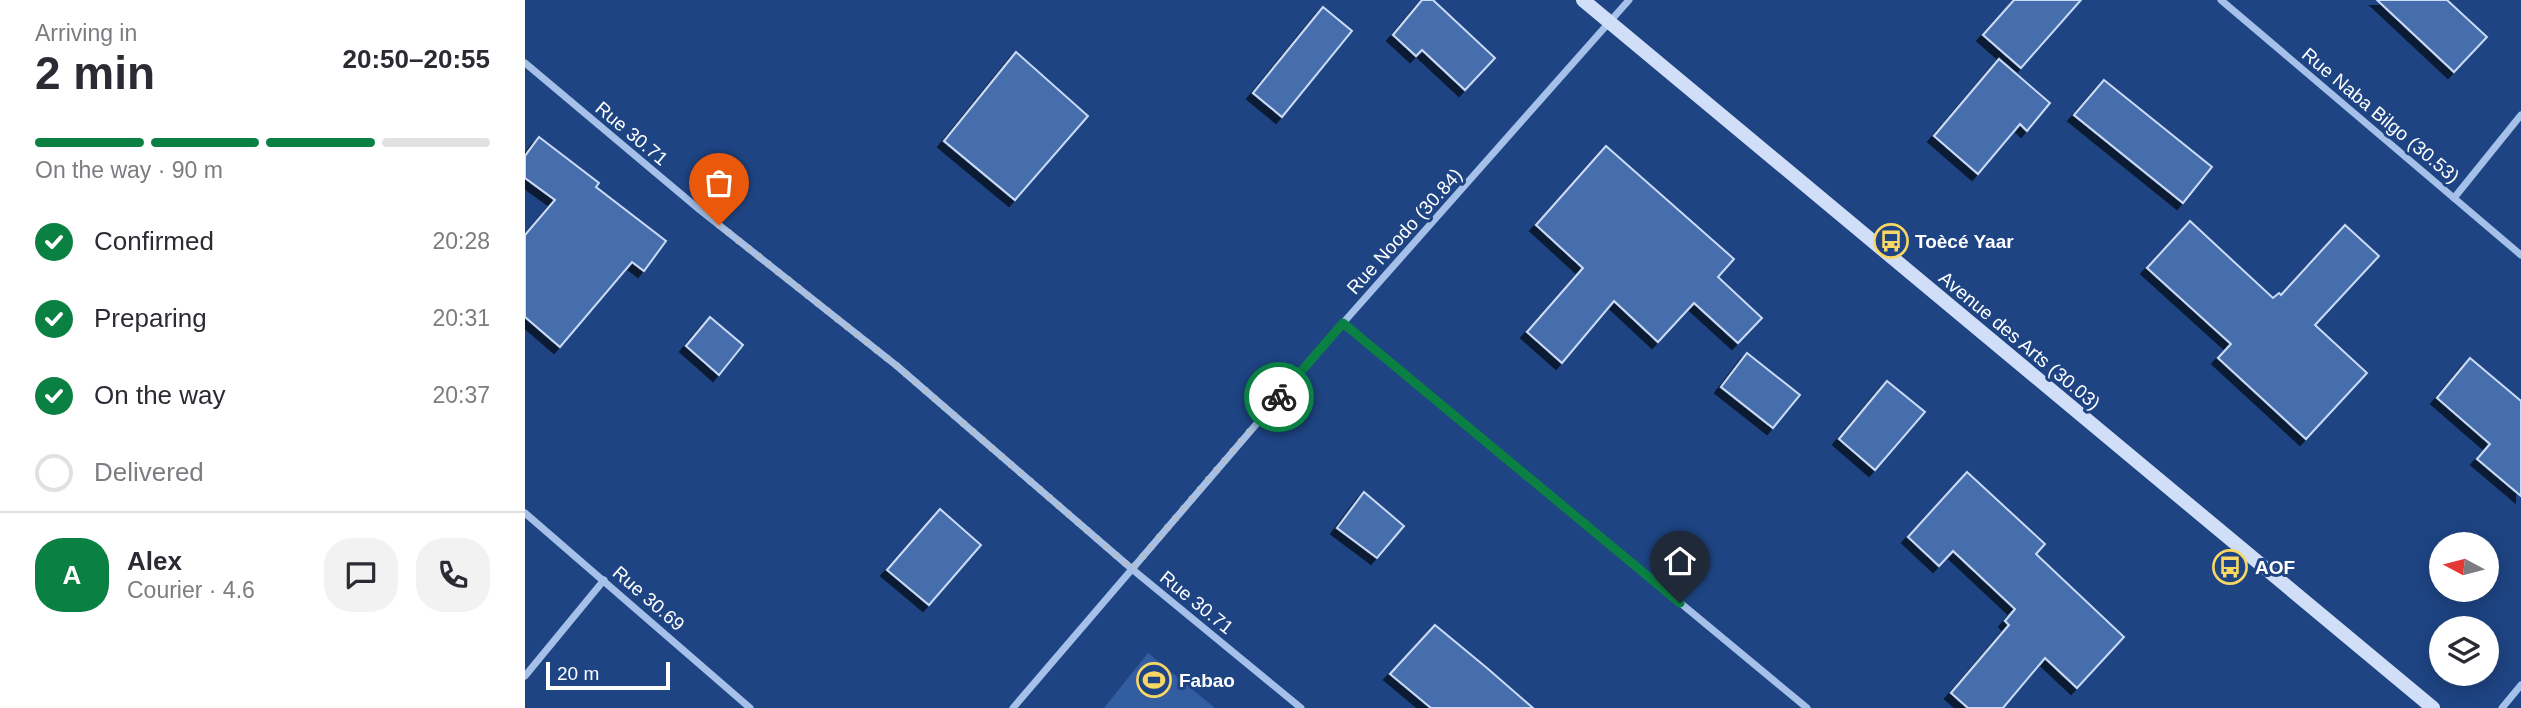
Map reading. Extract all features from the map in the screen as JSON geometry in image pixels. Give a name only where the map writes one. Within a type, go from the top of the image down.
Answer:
[{"type":"street","name":"Avenue des Arts (30.03)","points":[[1584,0],[2433,708]]},
{"type":"street","name":"Rue Noodo (30.84)","points":[[1013,708],[1343,323],[1629,0]]},
{"type":"street","name":"Rue Naba Bilgo (30.53)","points":[[2221,0],[2521,255]]},
{"type":"street","name":"Rue 30.71","points":[[525,63],[699,209],[897,366],[1132,569],[1301,708]]},
{"type":"street","points":[[2454,198],[2521,115]]},
{"type":"street","points":[[1343,323],[1807,708]]},
{"type":"street","name":"Rue 30.69","points":[[525,513],[750,708]]},
{"type":"street","points":[[525,676],[604,580]]},
{"type":"street","points":[[2502,708],[2521,685]]},
{"type":"shaded area","name":"Fabao","points":[[1148,653],[1215,708],[1104,708]]},
{"type":"building","points":[[1422,0],[1433,0],[1495,58],[1465,90],[1422,50],[1416,56],[1393,35]]},
{"type":"building","points":[[2014,0],[2081,0],[2021,68],[1983,35]]},
{"type":"building","points":[[2377,0],[2447,0],[2487,37],[2454,72]]},
{"type":"building","points":[[1323,7],[1352,31],[1282,117],[1253,93]]},
{"type":"building","points":[[1016,52],[1088,116],[1015,200],[944,141]]},
{"type":"building","points":[[1999,59],[2050,103],[2027,131],[2020,124],[1978,174],[1934,136]]},
{"type":"building","points":[[2104,80],[2212,167],[2183,203],[2074,115]]},
{"type":"building","points":[[539,137],[599,183],[596,187],[666,241],[644,271],[632,262],[560,347],[525,317],[525,235],[555,200],[525,178],[525,156]]},
{"type":"building","points":[[1606,146],[1734,259],[1718,277],[1762,318],[1738,343],[1694,303],[1658,342],[1614,301],[1562,363],[1527,332],[1583,268],[1536,225]]},
{"type":"building","points":[[2190,221],[2273,298],[2279,293],[2281,295],[2345,225],[2379,256],[2315,325],[2367,373],[2306,439],[2218,358],[2231,344],[2147,268]]},
{"type":"building","points":[[710,317],[743,345],[719,375],[686,346]]},
{"type":"building","points":[[1747,353],[1800,395],[1773,428],[1721,387]]},
{"type":"building","points":[[2470,358],[2521,401],[2521,496],[2477,459],[2490,444],[2437,398]]},
{"type":"building","points":[[1887,381],[1925,412],[1875,470],[1839,439]]},
{"type":"building","points":[[1967,472],[2045,544],[2036,554],[2124,637],[2077,688],[2045,658],[2003,708],[1968,708],[1951,693],[2009,625],[2005,621],[2015,609],[1953,551],[1939,566],[1908,537]]},
{"type":"building","points":[[1364,492],[1404,526],[1377,558],[1337,528]]},
{"type":"building","points":[[940,509],[981,545],[929,605],[887,570]]},
{"type":"building","points":[[1435,625],[1533,708],[1431,708],[1390,674]]},
{"type":"way so far","points":[[719,225],[897,366],[1132,569],[1279,397]]},
{"type":"place","name":"Toècé Yaar","points":[[1891,241]]},
{"type":"place","name":"AOF","points":[[2230,567]]},
{"type":"place","name":"Fabao","points":[[1154,680]]},
{"type":"route","points":[[1279,397],[1343,323],[1680,603]]}]
